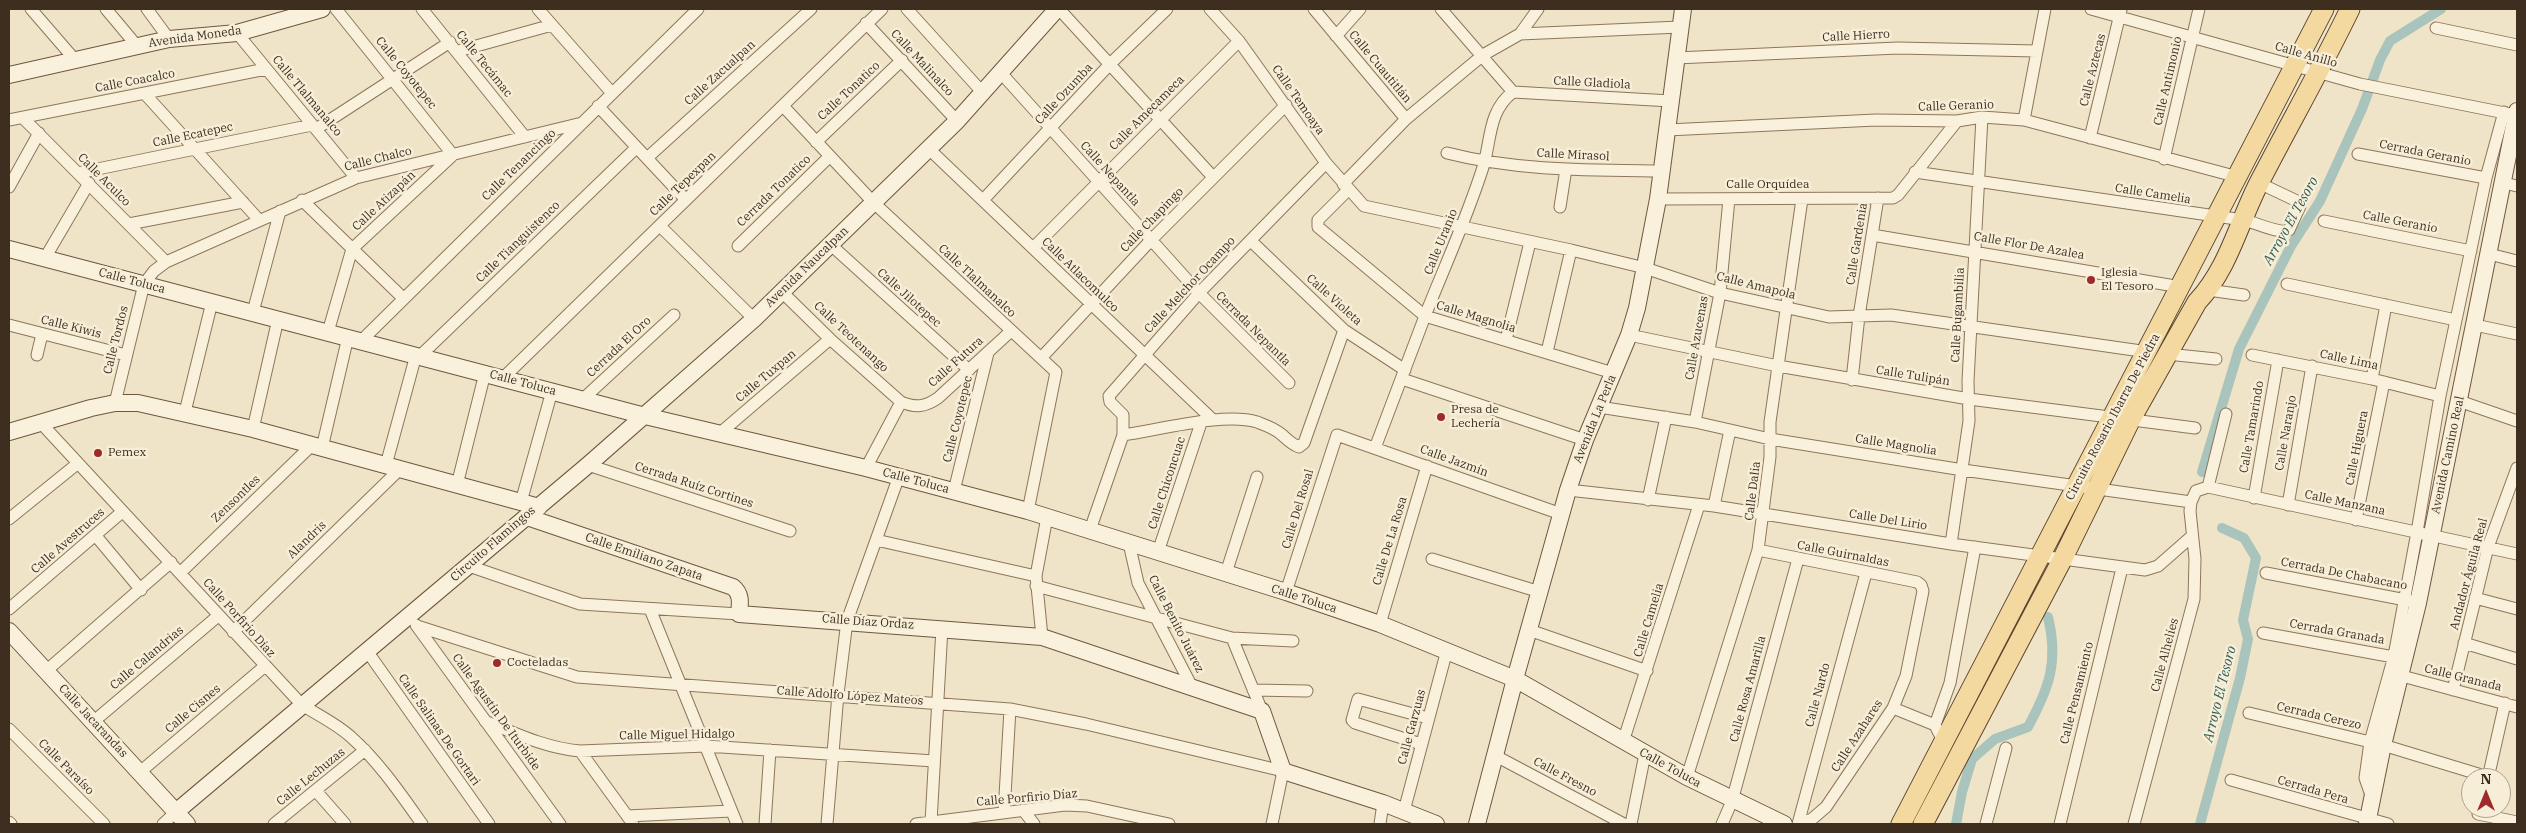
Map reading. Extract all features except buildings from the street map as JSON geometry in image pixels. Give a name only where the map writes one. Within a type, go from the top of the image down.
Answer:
[{"type":"main road","name":"Avenida Moneda","points":[[10,73],[76,61],[169,39],[237,33],[320,9]]},
{"type":"main road","name":"Avenida Naucalpan","points":[[529,508],[588,465],[754,319],[958,121],[1058,9]]},
{"type":"main road","name":"Avenida La Perla","points":[[1477,824],[1514,679],[1568,490],[1585,440],[1629,335],[1645,268],[1658,199],[1683,9]]},
{"type":"main road","name":"Circuito Rosario Ibarra De Piedra","points":[[1901,824],[1939,733],[1966,699],[2040,555],[2086,488],[2122,417],[2148,352],[2324,9]]},
{"type":"main road","points":[[2122,417],[2167,354],[2197,302],[2208,290],[2235,242],[2259,183],[2319,73],[2350,9]]},
{"type":"main road","name":"Avenida Camino Real","points":[[2368,822],[2377,743],[2402,676],[2399,658],[2424,534],[2459,401],[2489,254],[2511,184],[2512,113]]},
{"type":"main road","name":"Calle Toluca","points":[[9,249],[645,416],[899,476],[1028,511],[1286,592],[1380,624],[1448,650],[1514,679],[1687,777],[1732,801],[1784,824]]},
{"type":"main road","name":"Circuito Flamingos","points":[[9,431],[115,403],[138,403],[185,412],[253,429],[457,485],[529,508],[413,621],[367,651],[176,811]]},
{"type":"main road","points":[[1923,824],[2063,558],[2086,488]]},
{"type":"main road","name":"Calle Emiliano Zapata","points":[[529,508],[733,587],[738,590],[740,614]]},
{"type":"main road","name":"Calle Díaz Ordaz","points":[[740,614],[848,620],[1042,637],[1262,711]]},
{"type":"main road","name":"Calle Jacarandas","points":[[9,631],[187,824]]},
{"type":"main road","points":[[1262,711],[1284,771]]},
{"type":"main road","name":"Calle Adolfo López Mateos","points":[[1284,771],[1383,803],[1436,824]]},
{"type":"street","points":[[31,9],[76,61]]},
{"type":"street","points":[[106,9],[137,46]]},
{"type":"street","points":[[149,10],[162,9]]},
{"type":"street","name":"Calle Coyotepec","points":[[336,9],[453,155]]},
{"type":"street","name":"Calle Tecámac","points":[[422,9],[458,51],[524,137]]},
{"type":"street","points":[[538,9],[611,92]]},
{"type":"street","name":"Calle Tenancingo","points":[[354,339],[403,298],[582,123],[611,92],[698,9]]},
{"type":"street","name":"Calle Zacualpan","points":[[647,158],[812,9]]},
{"type":"street","name":"Calle Tepexpan","points":[[502,379],[882,9]]},
{"type":"street","points":[[907,9],[983,93]]},
{"type":"street","points":[[1058,9],[1213,177]]},
{"type":"street","name":"Calle Ozumba","points":[[983,200],[1110,64],[1167,9]]},
{"type":"street","name":"Calle Temoaya","points":[[1210,9],[1239,41],[1326,163],[1364,206]]},
{"type":"street","name":"Calle Cuautitlán","points":[[1314,9],[1406,120]]},
{"type":"street","points":[[1336,36],[1360,9]]},
{"type":"street","points":[[1441,9],[1483,55],[1513,92]]},
{"type":"street","points":[[1346,187],[1406,120],[1483,55],[1520,34],[1538,9]]},
{"type":"street","points":[[2024,120],[2044,9]]},
{"type":"street","name":"Calle Anillo","points":[[2090,9],[2120,13],[2193,37],[2360,84],[2512,113]]},
{"type":"street","name":"Calle Antimonio","points":[[2164,159],[2199,9]]},
{"type":"street","points":[[149,10],[169,39]]},
{"type":"street","name":"Calle Aztecas","points":[[2090,138],[2120,13]]},
{"type":"street","name":"Calle Malinalco","points":[[866,23],[958,121]]},
{"type":"street","points":[[458,51],[552,25]]},
{"type":"street","points":[[1520,34],[1680,27]]},
{"type":"street","points":[[2436,28],[2517,45]]},
{"type":"street","name":"Calle Tlalmanalco","points":[[237,33],[356,178]]},
{"type":"street","name":"Calle Amecameca","points":[[1033,248],[1239,41]]},
{"type":"street","name":"Calle Ecatepec","points":[[78,173],[314,127],[393,80],[450,42]]},
{"type":"street","name":"Calle Hierro","points":[[1676,58],[1898,48],[2037,51]]},
{"type":"street","name":"Calle Tonatico","points":[[816,142],[902,60]]},
{"type":"street","name":"Calle Coacalco","points":[[9,120],[266,69]]},
{"type":"street","name":"Calle Nepantla","points":[[1001,73],[1199,293]]},
{"type":"street","name":"Calle Gladiola","points":[[1513,92],[1671,102]]},
{"type":"street","name":"Calle Uranio","points":[[1375,448],[1425,316],[1463,226],[1484,162],[1492,124],[1499,105],[1513,92]]},
{"type":"street","points":[[145,94],[259,220]]},
{"type":"street","name":"Calle Chapingo","points":[[1042,357],[1151,240],[1286,105]]},
{"type":"street","points":[[598,106],[686,200]]},
{"type":"street","name":"Calle Tlalmanalco","points":[[782,106],[873,202],[1056,372],[1056,380],[1028,511]]},
{"type":"street","name":"Avenida Camino Real","points":[[2424,534],[2440,396],[2486,178],[2512,113]]},
{"type":"street","name":"Calle Geranio","points":[[1667,130],[1876,120],[1957,121],[1982,117],[2024,120],[2164,159],[2238,177]]},
{"type":"street","name":"Calle Bugambilia","points":[[1951,544],[1962,470],[1969,399],[1982,117]]},
{"type":"street","name":"Calle Aculco","points":[[23,118],[166,262]]},
{"type":"street","name":"Calle Gardenia","points":[[1852,380],[1859,316],[1878,198],[1896,197],[1957,121]]},
{"type":"street","name":"Calle Chalco","points":[[144,284],[154,271],[166,262],[302,200],[356,178],[582,123]]},
{"type":"street","points":[[9,187],[39,133]]},
{"type":"street","name":"Calle Tianguistenco","points":[[418,356],[636,148]]},
{"type":"street","name":"Calle Atlacomulco","points":[[929,149],[1144,355],[1207,422]]},
{"type":"street","name":"Calle Mirasol","points":[[1448,153],[1484,162],[1566,169],[1661,171]]},
{"type":"street","name":"Cerrada Geranio","points":[[2358,154],[2486,178]]},
{"type":"street","name":"Calle Atizapán","points":[[328,332],[352,249],[453,155]]},
{"type":"street","name":"Cerrada Tonatico","points":[[738,246],[830,156]]},
{"type":"street","name":"Calle Melchor Ocampo","points":[[1123,435],[1123,415],[1108,399],[1199,293],[1326,163]]},
{"type":"street","points":[[1560,207],[1566,169]]},
{"type":"street","points":[[1915,172],[1978,181]]},
{"type":"street","name":"Calle Camelia","points":[[1978,181],[2218,218],[2243,220],[2286,232],[2289,230],[2300,206],[2297,200],[2259,183]]},
{"type":"street","points":[[45,258],[89,183]]},
{"type":"street","name":"Calle Magnolia","points":[[1346,187],[1318,220],[1318,227],[1425,316],[1613,373]]},
{"type":"street","name":"Calle Orquídea","points":[[1658,199],[1878,198]]},
{"type":"street","name":"Calle Azucenas","points":[[1695,422],[1720,293],[1729,199]]},
{"type":"street","name":"Calle Dalia","points":[[1687,777],[1758,550],[1764,514],[1778,366],[1802,199]]},
{"type":"street","points":[[302,200],[403,298]]},
{"type":"street","points":[[129,224],[243,202]]},
{"type":"street","name":"Calle Amapola","points":[[1364,206],[1571,250],[1645,268],[1720,293],[1829,317],[1891,315],[1971,325],[2148,352]]},
{"type":"street","points":[[253,312],[280,211]]},
{"type":"street","name":"Calle Geranio","points":[[2324,221],[2471,251]]},
{"type":"street","points":[[660,226],[754,319]]},
{"type":"street","name":"Calle Flor De Azalea","points":[[1872,235],[2181,286]]},
{"type":"street","name":"Calle Violeta","points":[[1251,241],[1344,330],[1403,374],[1585,440]]},
{"type":"street","points":[[1506,340],[1530,242]]},
{"type":"street","name":"Calle Jilotepec","points":[[831,245],[969,370]]},
{"type":"street","points":[[1547,352],[1571,250]]},
{"type":"street","points":[[2489,254],[2517,260]]},
{"type":"street","name":"Calle Tordos","points":[[115,403],[144,284]]},
{"type":"street","points":[[2286,284],[2456,320]]},
{"type":"street","points":[[2208,290],[2244,295]]},
{"type":"street","name":"Calle Teotenango","points":[[782,292],[830,339],[901,402]]},
{"type":"street","name":"Cerrada Nepantla","points":[[1199,293],[1289,383]]},
{"type":"street","points":[[185,412],[212,302]]},
{"type":"street","points":[[2372,379],[2386,305]]},
{"type":"street","name":"Cerrada El Oro","points":[[583,399],[674,315]]},
{"type":"street","points":[[253,429],[278,320]]},
{"type":"street","name":"Calle Kiwis","points":[[9,325],[126,355]]},
{"type":"street","points":[[2475,325],[2517,334]]},
{"type":"street","points":[[1090,530],[1123,435],[1238,419],[1255,422],[1280,432],[1292,444],[1299,447],[1303,445],[1344,330]]},
{"type":"street","name":"Calle Futura","points":[[901,402],[919,407],[928,404],[969,370],[1011,331]]},
{"type":"street","points":[[38,355],[42,334]]},
{"type":"street","name":"Calle Tulipán","points":[[1629,335],[1852,380],[1969,399],[2122,417],[2195,428]]},
{"type":"street","points":[[317,447],[354,339]]},
{"type":"street","name":"Calle Tuxpan","points":[[719,434],[830,339]]},
{"type":"street","name":"Calle Coyotepec","points":[[954,491],[988,353]]},
{"type":"street","points":[[2167,354],[2216,359]]},
{"type":"street","name":"Calle Lima","points":[[2252,355],[2372,379],[2440,396]]},
{"type":"street","points":[[393,467],[418,356]]},
{"type":"street","name":"Calle Tamarindo","points":[[2254,498],[2278,360]]},
{"type":"street","name":"Calle Naranjo","points":[[2288,505],[2312,366]]},
{"type":"street","points":[[457,485],[485,373]]},
{"type":"street","name":"Calle Higuera","points":[[2356,520],[2384,382]]},
{"type":"street","points":[[529,508],[552,391]]},
{"type":"street","points":[[2459,401],[2517,421]]},
{"type":"street","points":[[866,468],[901,402]]},
{"type":"street","name":"Calle Magnolia","points":[[1599,407],[1695,422],[1770,439],[1962,470],[2191,502]]},
{"type":"street","name":"Calle Alhelíes","points":[[2134,824],[2194,599],[2196,572],[2191,537],[2191,502],[2202,489],[2226,414]]},
{"type":"street","points":[[1648,500],[1666,417]]},
{"type":"street","name":"Calle Porfirio Díaz","points":[[40,422],[302,705],[349,736],[365,750],[388,776],[422,824]]},
{"type":"street","name":"Calle Chiconcuac","points":[[1158,552],[1207,422]]},
{"type":"street","points":[[1714,506],[1730,430]]},
{"type":"street","name":"Calle Jazmín","points":[[1337,435],[1561,514]]},
{"type":"street","name":"Calle Del Rosal","points":[[1286,592],[1337,435]]},
{"type":"street","name":"Zensontles","points":[[180,573],[317,447]]},
{"type":"street","points":[[9,520],[77,464]]},
{"type":"street","name":"Cerrada Ruíz Cortines","points":[[588,465],[790,531]]},
{"type":"street","name":"Calle De La Rosa","points":[[1380,624],[1427,466]]},
{"type":"street","name":"Alandris","points":[[233,632],[393,467]]},
{"type":"street","name":"Andador Águila Real","points":[[2453,690],[2488,547],[2517,468]]},
{"type":"street","points":[[827,824],[838,694],[848,620],[899,476]]},
{"type":"street","points":[[1226,573],[1257,477]]},
{"type":"street","name":"Calle Manzana","points":[[2202,489],[2288,505],[2517,554]]},
{"type":"street","name":"Calle Del Lirio","points":[[1568,490],[1714,506],[1951,544],[2145,570],[2158,566],[2191,537]]},
{"type":"street","name":"Calle Camelia","points":[[1623,742],[1699,505]]},
{"type":"street","name":"Calle Avestruces","points":[[9,609],[122,512]]},
{"type":"street","points":[[1042,637],[1036,581],[1047,517]]},
{"type":"street","points":[[96,536],[141,590]]},
{"type":"street","points":[[876,540],[1036,581],[1232,638],[1293,641]]},
{"type":"street","name":"Calle Benito Juárez","points":[[1129,543],[1138,584],[1192,686]]},
{"type":"street","points":[[1893,708],[1939,733],[1975,547]]},
{"type":"street","name":"Calle Guirnaldas","points":[[1758,550],[1916,582],[1921,585]]},
{"type":"street","points":[[1432,559],[1540,592]]},
{"type":"street","name":"Calle Rosa Amarilla","points":[[1722,824],[1732,801],[1798,559]]},
{"type":"street","points":[[46,671],[171,562]]},
{"type":"street","name":"Calle Díaz Ordaz","points":[[469,566],[580,604],[740,614]]},
{"type":"street","name":"Calle Pensamiento","points":[[2060,824],[2122,568]]},
{"type":"street","name":"Calle Nardo","points":[[1798,824],[1866,573]]},
{"type":"street","name":"Cerrada De Chabacano","points":[[2266,573],[2411,601]]},
{"type":"street","name":"Calle Azahares","points":[[1798,824],[1812,819],[1826,807],[1893,708],[1906,676],[1923,591],[1921,585]]},
{"type":"street","points":[[2475,598],[2517,610]]},
{"type":"street","points":[[650,608],[737,824]]},
{"type":"street","name":"Calle Calandrias","points":[[94,722],[218,616]]},
{"type":"street","name":"Calle Adolfo López Mateos","points":[[413,621],[577,677],[838,694],[1010,708],[1284,771]]},
{"type":"street","name":"Calle Agustín De Iturbide","points":[[413,621],[560,824]]},
{"type":"street","points":[[930,822],[942,628]]},
{"type":"street","points":[[1529,630],[1647,671]]},
{"type":"street","name":"Cerrada Granada","points":[[2263,633],[2399,658]]},
{"type":"street","points":[[1232,638],[1262,711]]},
{"type":"street","points":[[2464,643],[2517,659]]},
{"type":"street","name":"Calle Garzuas","points":[[1404,811],[1448,650]]},
{"type":"street","name":"Calle Salinas De Gortari","points":[[367,651],[489,824]]},
{"type":"street","name":"Avenida Camino Real","points":[[2377,743],[2399,658]]},
{"type":"street","name":"Calle Cisnes","points":[[140,772],[265,666]]},
{"type":"street","name":"Calle Granada","points":[[2402,676],[2517,707]]},
{"type":"street","points":[[1253,690],[1307,690]]},
{"type":"street","points":[[1421,744],[1355,723],[1351,716],[1358,699],[1428,718]]},
{"type":"street","points":[[1966,699],[1985,707]]},
{"type":"street","points":[[2490,768],[2505,703]]},
{"type":"street","points":[[1004,813],[1010,708]]},
{"type":"street","name":"Cerrada Cerezo","points":[[2249,714],[2377,743],[2461,769]]},
{"type":"street","name":"Calle Miguel Hidalgo","points":[[485,721],[545,746],[580,751],[706,746],[934,761]]},
{"type":"street","name":"Calle Paraíso","points":[[9,728],[104,824]]},
{"type":"street","points":[[1986,824],[2006,748]]},
{"type":"street","name":"Calle Lechuzas","points":[[274,824],[365,750]]},
{"type":"street","points":[[765,824],[770,750]]},
{"type":"street","points":[[580,751],[630,820],[731,811]]},
{"type":"street","points":[[1631,824],[1645,754]]},
{"type":"street","name":"Calle Fresno","points":[[1494,755],[1624,824]]},
{"type":"street","points":[[1272,824],[1284,771]]},
{"type":"street","name":"Cerrada Pera","points":[[2231,780],[2368,822],[2388,824]]},
{"type":"street","points":[[316,790],[344,824]]},
{"type":"street","points":[[1380,824],[1383,803]]},
{"type":"street","name":"Calle Porfirio Díaz","points":[[916,824],[979,820],[1004,813],[1065,806],[1087,806],[1169,824]]},
{"type":"street","points":[[1023,810],[1030,823]]},
{"type":"street","name":"Circuito Flamingos","points":[[163,824],[176,811]]},
{"type":"street","points":[[1119,813],[1126,824]]},
{"type":"street","points":[[2495,818],[2517,822]]},
{"type":"waterway","name":"Arroyo El Tesoro","points":[[2202,472],[2239,349],[2291,246],[2320,201],[2362,109],[2380,60],[2390,41],[2441,9]]},
{"type":"waterway","name":"Arroyo El Tesoro","points":[[2200,824],[2240,678],[2248,639],[2243,620],[2256,558],[2244,538],[2222,528]]},
{"type":"waterway","points":[[1956,824],[1962,792],[1972,759],[1995,739],[2028,727],[2042,700],[2052,661],[2051,633],[2048,617]]},
{"type":"place","name":"Iglesia El Tesoro","points":[[2091,280]]},
{"type":"place","name":"Presa de Lechería","points":[[1441,417]]},
{"type":"place","name":"Pemex","points":[[98,453]]},
{"type":"place","name":"Cocteladas","points":[[497,663]]}]
